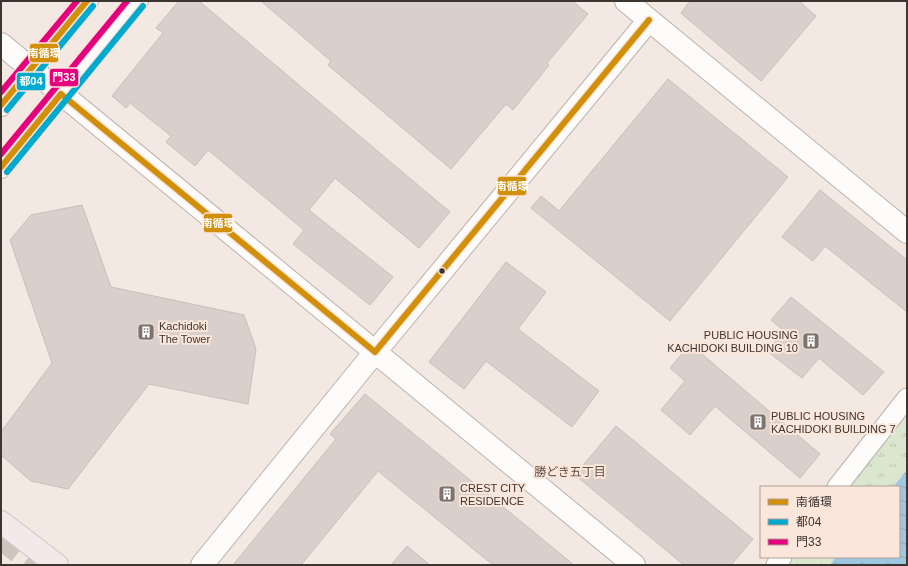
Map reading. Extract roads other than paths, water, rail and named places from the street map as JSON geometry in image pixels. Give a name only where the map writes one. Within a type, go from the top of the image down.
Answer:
[{"type":"main road","points":[[1,522],[57,565]]},
{"type":"main road","points":[[28,542],[48,551],[69,565]]},
{"type":"street","points":[[1,105],[87,1]]},
{"type":"street","points":[[1,167],[137,1]]},
{"type":"street","points":[[626,1],[907,232]]},
{"type":"street","points":[[202,565],[648,20]]},
{"type":"street","points":[[1,44],[634,565]]},
{"type":"street","points":[[838,486],[907,398]]},
{"type":"water","points":[[907,470],[907,565],[830,565],[835,558],[900,558],[900,486],[894,486]]},
{"type":"tunnel","points":[[1,539],[34,565]]},
{"type":"place","name":"Kachidoki The Tower","points":[[146,332]]},
{"type":"place","name":"PUBLIC HOUSING KACHIDOKI BUILDING 10","points":[[811,341]]},
{"type":"place","name":"PUBLIC HOUSING KACHIDOKI BUILDING 7","points":[[758,422]]},
{"type":"place","name":"CREST CITY RESIDENCE","points":[[447,494]]},
{"type":"district","name":"勝どき五丁目","points":[[570,472]]}]
